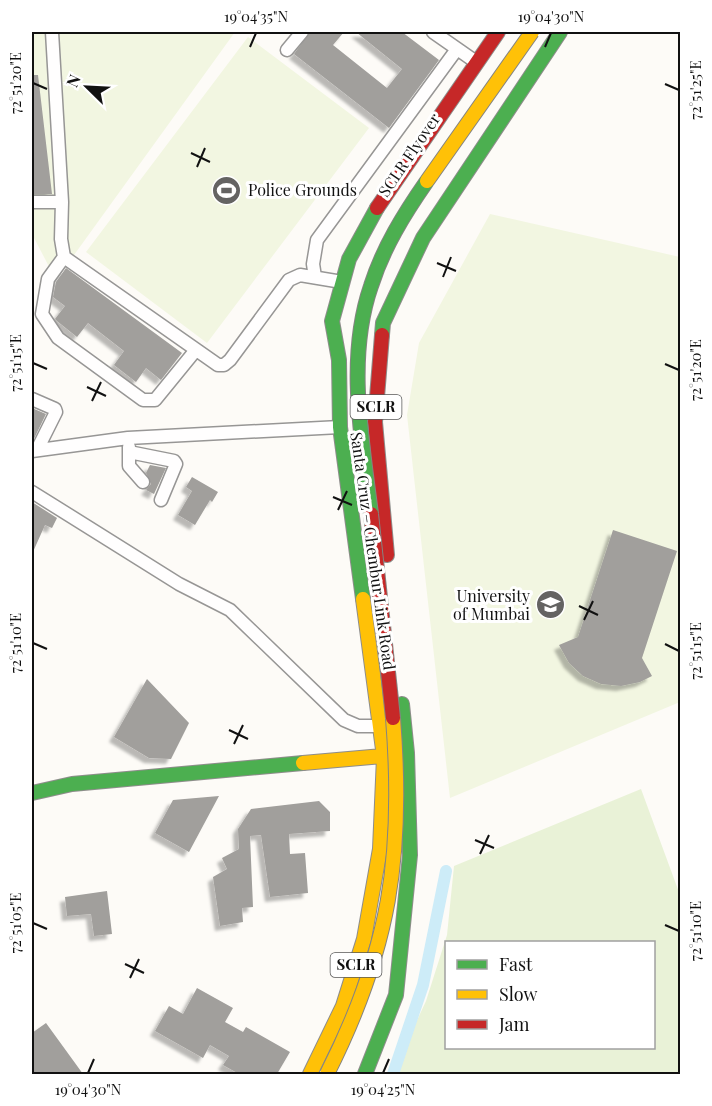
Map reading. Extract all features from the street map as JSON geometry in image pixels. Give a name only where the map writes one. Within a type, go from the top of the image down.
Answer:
[{"type":"main road","name":"Santa Cruz – Chembur Link Road","points":[[310,1074],[343,1006],[364,939],[380,849],[384,757],[340,427],[339,360],[332,321],[349,259],[372,215],[498,32]]},
{"type":"main road","name":"SCLR Flyover","points":[[368,254],[408,182],[514,32]]},
{"type":"main road","points":[[327,1074],[355,1014],[378,951],[392,884],[398,819],[389,680],[359,394],[360,342],[364,310],[385,251],[421,189],[532,32]]},
{"type":"main road","name":"Santa Cruz – Chembur Link Road","points":[[364,1074],[396,995],[410,855],[407,753],[375,422],[383,323],[423,238],[560,32]]},
{"type":"main road","points":[[339,360],[359,273]]},
{"type":"main road","points":[[32,794],[72,784],[384,757],[407,753]]},
{"type":"street","points":[[52,32],[62,202],[61,239],[64,257],[218,365],[224,365],[289,280],[300,275],[342,282]]},
{"type":"street","points":[[287,50],[302,32]]},
{"type":"street","points":[[433,32],[476,62]]},
{"type":"street","points":[[315,277],[313,264],[318,240],[458,50]]},
{"type":"street","points":[[32,202],[62,202]]},
{"type":"street","points":[[64,257],[48,279],[42,314],[58,338],[143,400],[155,400],[195,351]]},
{"type":"street","points":[[32,399],[55,409],[56,412],[34,451]]},
{"type":"street","points":[[34,451],[128,438],[340,427]]},
{"type":"street","points":[[128,438],[129,466],[143,482]]},
{"type":"street","points":[[129,452],[174,461],[176,464],[161,500]]},
{"type":"street","points":[[32,492],[47,499],[179,584],[230,610],[344,720],[358,726],[380,726]]},
{"type":"green space","points":[[32,32],[235,32],[56,280],[32,234]]},
{"type":"green space","name":"Police Grounds","points":[[248,37],[369,128],[207,343],[86,252]]},
{"type":"green space","name":"University of Mumbai","points":[[490,214],[680,257],[680,702],[450,798],[407,415],[419,343]]},
{"type":"green space","points":[[641,789],[680,895],[680,1074],[392,1074],[426,1001],[445,941],[445,1049],[655,1049],[655,941],[445,941],[454,866]]},
{"type":"building","points":[[310,32],[344,32],[333,45],[387,88],[402,69],[356,32],[402,32],[439,60],[389,128],[294,54]]},
{"type":"building","points":[[32,75],[38,75],[52,194],[32,194]]},
{"type":"building","points":[[66,268],[182,353],[161,380],[146,368],[136,382],[114,365],[124,351],[88,323],[77,337],[55,319],[65,306],[53,297],[56,282]]},
{"type":"building","points":[[32,408],[46,414],[32,443]]},
{"type":"building","points":[[150,465],[166,468],[154,494],[146,490],[151,484],[146,473]]},
{"type":"building","points":[[192,477],[218,492],[212,502],[210,500],[195,525],[178,515],[192,491],[186,487]]},
{"type":"building","points":[[32,502],[57,518],[52,528],[45,525],[32,554]]},
{"type":"building","points":[[613,530],[677,551],[642,658],[652,676],[640,682],[621,686],[601,684],[583,676],[569,663],[559,645],[578,637]]},
{"type":"building","points":[[147,679],[189,723],[171,759],[149,758],[114,737]]},
{"type":"building","points":[[219,796],[189,852],[155,833],[173,800]]},
{"type":"building","points":[[319,801],[330,812],[330,831],[289,834],[290,854],[305,853],[308,893],[270,897],[261,835],[250,836],[253,907],[242,908],[243,922],[220,926],[213,877],[227,869],[222,858],[239,849],[238,829],[251,809]]},
{"type":"building","points":[[107,891],[112,934],[94,936],[91,914],[67,916],[65,897]]},
{"type":"building","points":[[197,988],[233,1008],[225,1022],[243,1032],[246,1027],[290,1052],[277,1074],[239,1074],[223,1065],[229,1056],[210,1045],[203,1058],[155,1031],[169,1006],[183,1014]]},
{"type":"building","points":[[46,1023],[83,1074],[32,1074],[32,1033]]},
{"type":"waterway","points":[[393,1074],[423,985],[446,871]]},
{"type":"traffic: fast","points":[[382,335],[383,323],[423,238],[560,32]]},
{"type":"traffic: fast","points":[[371,514],[358,399],[359,342],[363,313],[376,272],[388,245],[427,181]]},
{"type":"traffic: fast","points":[[363,599],[340,427],[339,360],[332,321],[349,259],[377,208]]},
{"type":"traffic: fast","points":[[365,1074],[396,995],[410,855],[407,753],[402,704]]},
{"type":"traffic: fast","points":[[32,793],[72,784],[303,763]]},
{"type":"traffic: slow","points":[[427,181],[532,32]]},
{"type":"traffic: slow","points":[[310,1074],[343,1006],[364,939],[380,849],[384,757],[363,599]]},
{"type":"traffic: slow","points":[[327,1074],[365,985],[388,901],[394,858],[396,814],[393,718]]},
{"type":"traffic: slow","points":[[303,763],[394,755]]},
{"type":"traffic: jam","points":[[377,208],[498,32]]},
{"type":"traffic: jam","points":[[382,335],[375,422],[387,555]]},
{"type":"traffic: jam","points":[[371,514],[393,718]]},
{"type":"place","name":"Police Grounds","points":[[227,190]]},
{"type":"place","name":"University of Mumbai","points":[[551,605]]}]
